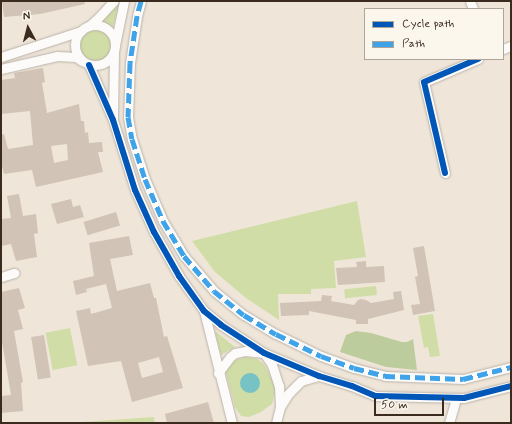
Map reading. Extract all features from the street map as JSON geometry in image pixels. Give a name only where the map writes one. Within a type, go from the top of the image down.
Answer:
[{"type":"street","points":[[114,1],[98,18],[77,36],[75,48],[76,53],[86,63],[113,120],[135,190],[154,232],[179,276],[204,311],[221,325],[264,353],[319,376],[352,386],[376,396],[464,398],[511,386]]},
{"type":"street","points":[[1,69],[57,56],[76,57],[86,63],[100,65],[106,62],[114,48],[124,1]]},
{"type":"street","points":[[141,1],[137,16],[130,69],[128,117],[132,139],[145,180],[163,221],[184,256],[214,291],[244,315],[276,334],[321,356],[354,368],[385,376],[463,379],[511,368]]},
{"type":"street","points":[[1,57],[97,25],[108,30],[114,39],[113,120]]},
{"type":"street","points":[[445,173],[424,82],[476,60]]},
{"type":"street","points":[[1,277],[14,273]]},
{"type":"street","points":[[204,311],[218,373],[232,423]]},
{"type":"street","points":[[218,373],[230,357],[235,353],[245,351],[264,353]]},
{"type":"street","points":[[264,353],[272,365],[276,375],[280,407]]},
{"type":"street","points":[[276,423],[280,407],[288,394],[300,380],[319,376]]},
{"type":"street","points":[[449,423],[456,398]]},
{"type":"green space","points":[[116,1],[120,1],[113,27],[106,25],[101,21]]},
{"type":"green space","points":[[92,28],[98,28],[107,33],[111,39],[111,51],[107,57],[98,62],[92,62],[83,57],[78,48],[78,42],[83,33]]},
{"type":"green space","points":[[357,201],[366,257],[334,261],[336,288],[311,289],[311,294],[278,294],[279,320],[246,298],[215,272],[192,241]]},
{"type":"green space","points":[[376,286],[377,295],[345,298],[344,289]]},
{"type":"green space","points":[[433,314],[440,356],[430,357],[428,347],[424,348],[418,316]]},
{"type":"green space","points":[[70,328],[77,365],[53,370],[45,333]]},
{"type":"green space","points":[[215,331],[235,347],[221,355]]},
{"type":"green space","points":[[356,331],[371,333],[402,342],[407,342],[413,339],[417,370],[386,367],[340,352],[346,335]]},
{"type":"green space","points":[[245,357],[257,359],[264,364],[273,381],[275,392],[272,404],[261,412],[249,417],[241,416],[235,407],[225,370],[230,362]]},
{"type":"green space","points":[[154,417],[155,423],[68,423]]},
{"type":"water","points":[[246,373],[254,373],[260,379],[260,387],[254,393],[246,393],[240,387],[240,379]]},
{"type":"building","points":[[2,1],[84,1],[85,4],[40,14],[4,17]]},
{"type":"building","points":[[43,68],[45,82],[42,83],[47,113],[79,104],[81,121],[84,121],[85,133],[88,132],[89,143],[102,142],[103,152],[98,152],[103,172],[36,187],[32,170],[4,174],[1,162],[1,135],[4,134],[8,149],[33,145],[30,111],[1,114],[1,80],[15,78],[14,73]],"holes":[[[67,144],[68,160],[54,163],[51,146]]]},
{"type":"building","points":[[19,194],[23,216],[36,214],[38,233],[34,234],[37,257],[16,261],[11,244],[1,246],[1,219],[11,218],[7,196]]},
{"type":"building","points":[[71,199],[73,207],[80,205],[84,217],[57,224],[51,204]]},
{"type":"building","points":[[116,212],[120,225],[88,235],[83,222]]},
{"type":"building","points":[[129,236],[133,255],[110,259],[117,291],[150,283],[154,298],[156,298],[164,337],[167,336],[183,388],[132,402],[121,361],[88,366],[76,311],[90,308],[91,314],[112,308],[106,284],[86,289],[87,292],[76,295],[73,281],[94,276],[89,243]],"holes":[[[159,357],[163,372],[142,378],[138,363]]]},
{"type":"building","points":[[424,246],[435,311],[413,315],[411,305],[420,304],[415,277],[418,276],[413,248]]},
{"type":"building","points":[[366,261],[366,267],[384,266],[385,282],[338,285],[336,268],[357,267],[356,262]]},
{"type":"building","points":[[19,288],[25,308],[18,310],[23,329],[14,331],[23,382],[21,383],[23,411],[1,413],[1,396],[11,395],[1,336],[1,292]]},
{"type":"building","points":[[401,291],[404,310],[368,319],[368,324],[356,324],[356,320],[309,311],[309,315],[281,316],[280,303],[321,301],[322,295],[332,296],[331,301],[354,305],[361,299],[371,303],[394,299],[393,292]]},
{"type":"building","points":[[44,335],[51,377],[38,380],[31,337]]},
{"type":"building","points":[[208,402],[214,423],[167,423],[165,414]]},
{"type":"marked path","points":[[141,1],[137,16],[130,63],[128,117],[132,139],[145,179],[163,221],[184,256],[214,291],[244,315],[276,334],[321,356],[354,368],[385,376],[463,379],[511,367]]},
{"type":"cycle path","points":[[445,173],[424,82],[476,60]]},
{"type":"cycle path","points":[[89,65],[113,120],[135,190],[154,232],[179,276],[204,311],[221,325],[264,353],[319,376],[352,386],[376,396],[464,398],[511,386]]}]
